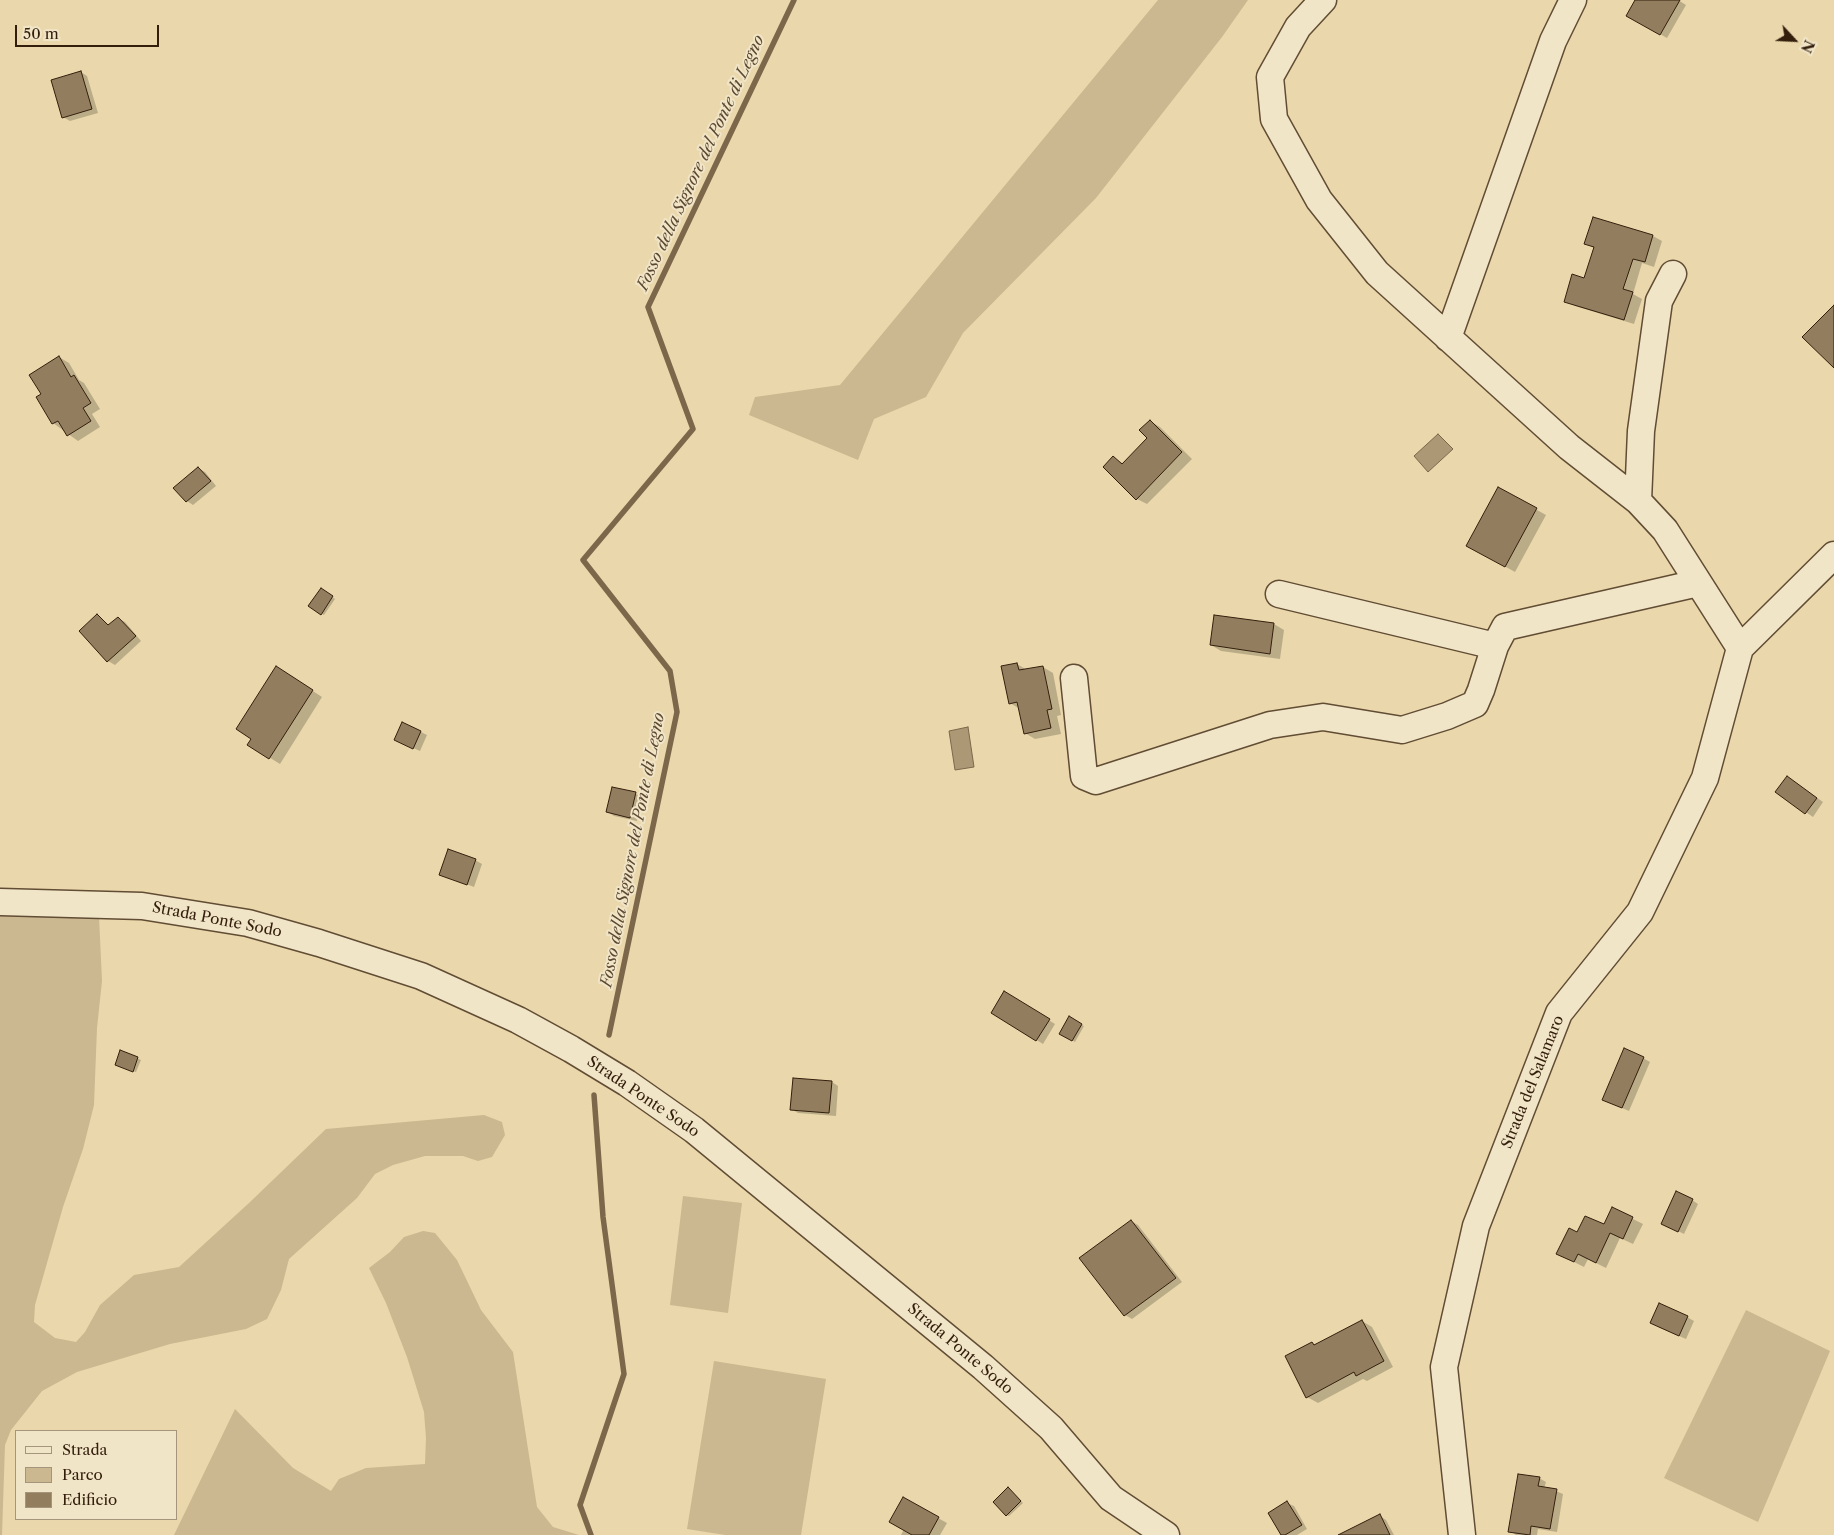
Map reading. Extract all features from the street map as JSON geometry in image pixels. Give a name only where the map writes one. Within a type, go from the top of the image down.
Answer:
[{"type":"street","points":[[1324,0],[1298,27],[1270,76],[1274,119],[1319,200],[1377,274],[1569,447],[1638,501],[1665,530],[1740,648],[1834,555]]},
{"type":"street","points":[[1448,338],[1553,41],[1574,0]]},
{"type":"street","points":[[1638,501],[1641,431],[1659,301],[1673,274]]},
{"type":"street","points":[[1074,678],[1084,776],[1096,781],[1270,724],[1323,716],[1402,730],[1447,716],[1475,704],[1495,646],[1505,627],[1698,583]]},
{"type":"street","points":[[1279,594],[1495,646]]},
{"type":"street","name":"Strada del Salamaro","points":[[1462,1535],[1444,1368],[1476,1226],[1559,1013],[1640,912],[1705,778],[1740,648]]},
{"type":"street","name":"Strada Ponte Sodo","points":[[0,902],[142,906],[248,923],[319,943],[421,976],[518,1020],[571,1048],[627,1083],[694,1130],[983,1367],[1051,1428],[1111,1498],[1166,1535]]},
{"type":"green space","points":[[1158,0],[1248,0],[1222,37],[1096,198],[963,333],[926,397],[874,419],[858,460],[749,415],[755,397],[840,385]]},
{"type":"green space","points":[[0,913],[99,916],[102,981],[97,1028],[94,1105],[83,1149],[63,1207],[35,1305],[34,1322],[55,1338],[76,1342],[85,1332],[100,1305],[134,1275],[179,1267],[326,1129],[484,1115],[502,1122],[505,1135],[492,1157],[478,1161],[463,1156],[425,1156],[393,1165],[375,1174],[357,1198],[289,1259],[281,1290],[267,1319],[246,1329],[170,1344],[77,1372],[42,1391],[11,1430],[5,1445],[2,1535],[0,1535]]},
{"type":"green space","points":[[683,1196],[742,1203],[728,1313],[670,1305]]},
{"type":"green space","points":[[423,1231],[435,1233],[457,1260],[481,1310],[513,1352],[537,1507],[553,1527],[579,1535],[174,1535],[235,1409],[293,1468],[331,1491],[339,1479],[366,1468],[425,1464],[424,1412],[407,1357],[386,1303],[369,1268],[390,1252],[404,1237]]},
{"type":"green space","points":[[1746,1310],[1830,1351],[1758,1522],[1664,1478]]},
{"type":"green space","points":[[714,1361],[826,1379],[801,1535],[725,1535],[687,1529]]},
{"type":"shaded area","points":[[1438,434],[1453,449],[1428,472],[1414,456]]},
{"type":"shaded area","points":[[968,727],[974,767],[955,770],[949,731]]},
{"type":"building","points":[[1635,0],[1680,0],[1660,35],[1626,16]]},
{"type":"building","points":[[81,71],[92,109],[62,118],[51,80]]},
{"type":"building","points":[[1593,217],[1653,235],[1645,262],[1633,259],[1623,289],[1633,292],[1624,320],[1564,302],[1572,274],[1584,278],[1594,247],[1584,244]]},
{"type":"building","points":[[1834,305],[1834,368],[1802,337]]},
{"type":"building","points":[[59,356],[71,377],[74,375],[91,403],[83,408],[91,421],[67,436],[58,421],[52,424],[36,397],[41,394],[29,375]]},
{"type":"building","points":[[1150,420],[1182,452],[1136,500],[1103,467],[1113,456],[1122,464],[1147,438],[1139,430]]},
{"type":"building","points":[[198,467],[211,481],[186,502],[173,488]]},
{"type":"building","points":[[1498,487],[1537,508],[1505,567],[1466,546]]},
{"type":"building","points":[[321,588],[333,596],[321,615],[308,606]]},
{"type":"building","points":[[97,614],[108,625],[118,617],[136,636],[107,662],[79,631]]},
{"type":"building","points":[[1214,615],[1274,623],[1270,654],[1210,645]]},
{"type":"building","points":[[1017,663],[1019,670],[1043,666],[1052,709],[1047,710],[1051,728],[1024,734],[1017,702],[1009,704],[1001,666]]},
{"type":"building","points":[[276,666],[313,690],[269,759],[247,745],[251,739],[236,729]]},
{"type":"building","points":[[402,722],[421,731],[413,749],[394,740]]},
{"type":"building","points":[[1787,776],[1817,798],[1805,814],[1775,792]]},
{"type":"building","points":[[612,787],[636,792],[630,818],[606,812]]},
{"type":"building","points":[[448,849],[476,859],[467,885],[439,875]]},
{"type":"building","points":[[1004,991],[1050,1019],[1036,1041],[991,1013]]},
{"type":"building","points":[[1069,1016],[1082,1024],[1072,1041],[1059,1034]]},
{"type":"building","points":[[1624,1048],[1644,1057],[1622,1108],[1602,1100]]},
{"type":"building","points":[[120,1050],[138,1057],[133,1072],[115,1065]]},
{"type":"building","points":[[793,1078],[832,1081],[829,1113],[790,1110]]},
{"type":"building","points":[[1676,1191],[1693,1199],[1678,1232],[1661,1224]]},
{"type":"building","points":[[1612,1207],[1633,1217],[1623,1239],[1610,1233],[1596,1263],[1578,1254],[1574,1262],[1556,1254],[1569,1228],[1577,1232],[1585,1216],[1604,1224]]},
{"type":"building","points":[[1131,1220],[1176,1278],[1124,1316],[1079,1258]]},
{"type":"building","points":[[1659,1303],[1688,1316],[1679,1336],[1650,1323]]},
{"type":"building","points":[[1362,1320],[1384,1361],[1356,1376],[1354,1372],[1306,1398],[1285,1356],[1312,1342],[1314,1345]]},
{"type":"building","points":[[1518,1474],[1540,1477],[1538,1486],[1557,1489],[1550,1529],[1531,1526],[1530,1535],[1508,1532]]},
{"type":"building","points":[[1008,1487],[1021,1501],[1006,1516],[993,1502]]},
{"type":"building","points":[[903,1497],[939,1517],[929,1535],[912,1535],[889,1522]]},
{"type":"building","points":[[1287,1501],[1302,1525],[1285,1535],[1281,1535],[1268,1513]]},
{"type":"building","points":[[1380,1514],[1390,1535],[1338,1535]]},
{"type":"waterway","name":"Fosso della Signore del Ponte di Legno","points":[[609,1035],[677,712],[670,671],[583,560],[693,429],[648,307],[794,0]]},
{"type":"waterway","points":[[591,1535],[580,1505],[624,1374],[603,1217],[594,1095]]}]
